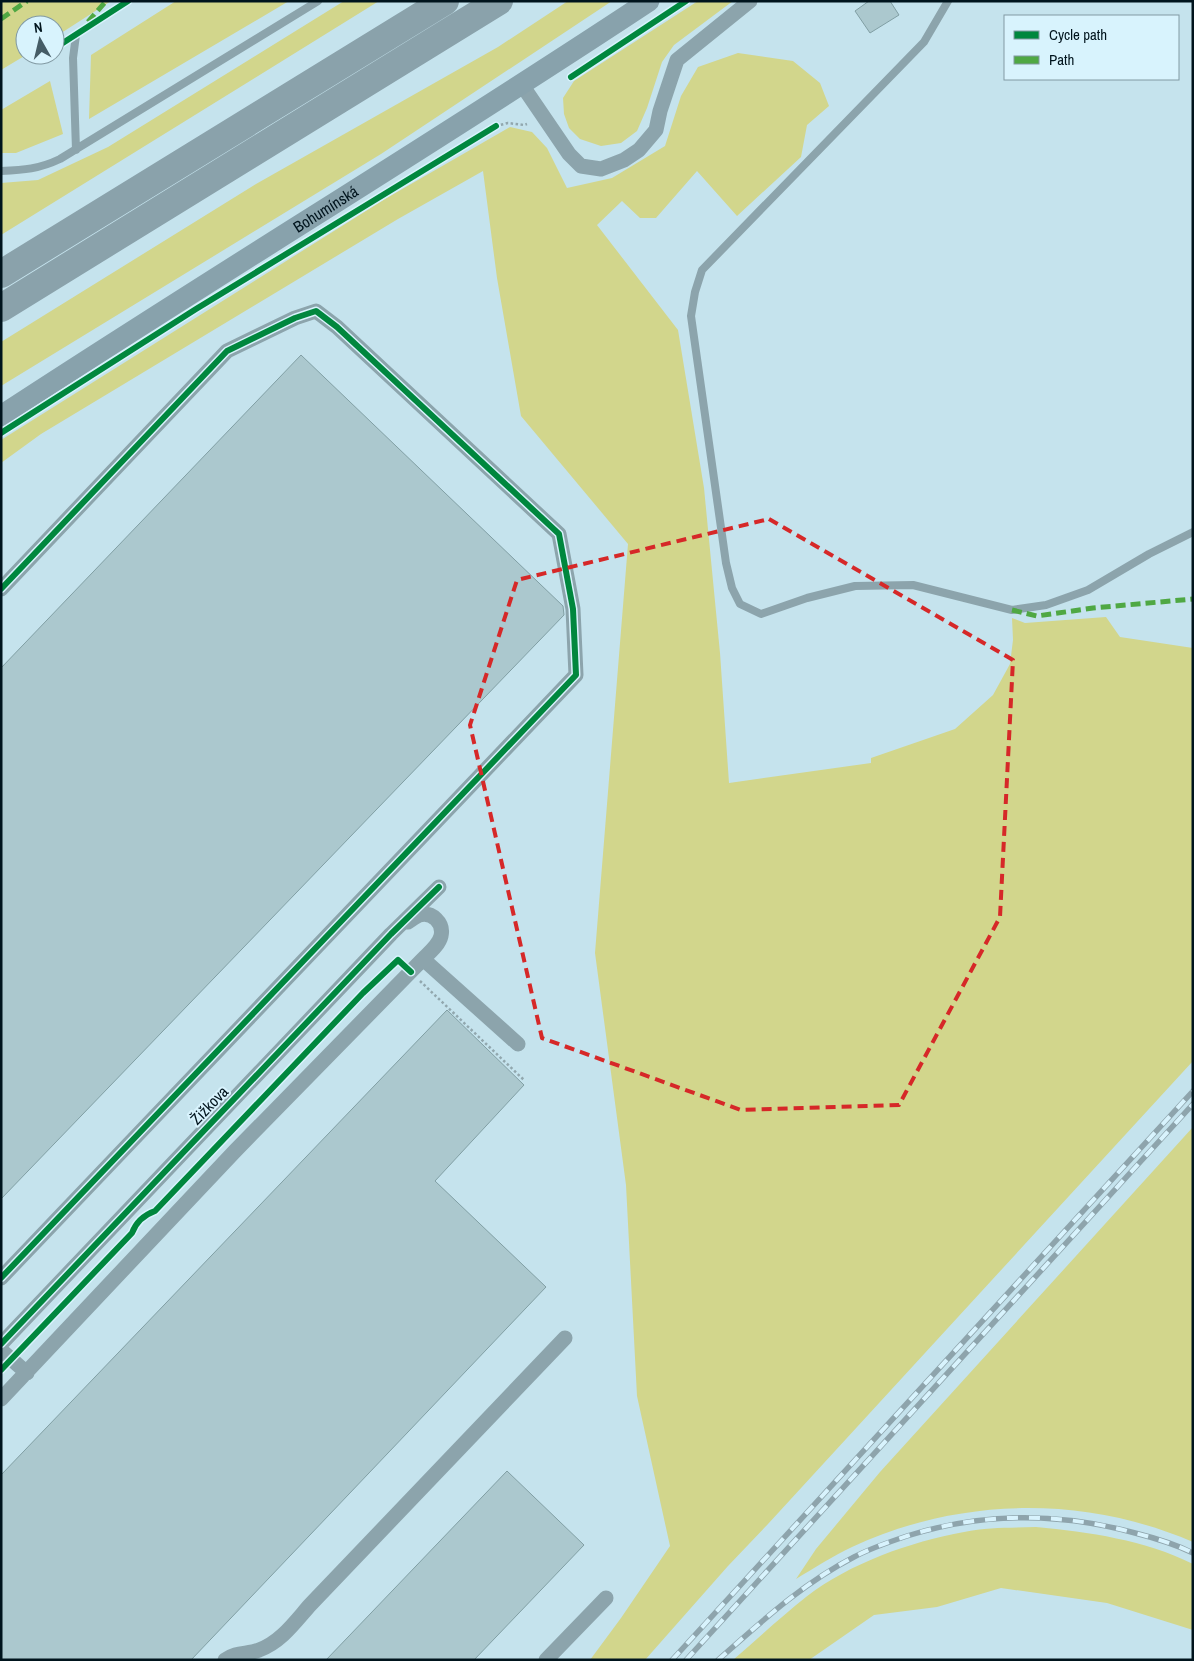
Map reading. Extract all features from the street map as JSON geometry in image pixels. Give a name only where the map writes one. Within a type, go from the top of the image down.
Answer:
[{"type":"highway","points":[[1,274],[445,1]]},
{"type":"highway","points":[[1,308],[499,1]]},
{"type":"main road","name":"Bohumínská","points":[[1,416],[649,1]]},
{"type":"street","points":[[522,84],[569,154],[582,166],[601,169],[624,160],[639,150],[656,130],[660,111],[677,60],[750,1]]},
{"type":"street","points":[[1,589],[227,351],[295,318],[316,311],[337,327],[559,534],[573,609],[576,675],[1,1278]]},
{"type":"street","name":"Žižkova","points":[[1,1344],[391,934],[439,887]]},
{"type":"street","points":[[1,1399],[235,1151],[411,972],[439,941],[441,936],[440,926],[436,918],[427,914],[421,915],[391,934]]},
{"type":"street","points":[[423,959],[518,1044]]},
{"type":"street","points":[[225,1660],[232,1654],[258,1651],[281,1638],[310,1605],[565,1338]]},
{"type":"street","points":[[1,1350],[27,1373]]},
{"type":"street","points":[[546,1660],[606,1598]]},
{"type":"lane","points":[[1,171],[27,170],[45,166],[76,150],[318,1]]},
{"type":"lane","points":[[948,1],[924,42],[702,270],[695,292],[691,316],[726,563],[732,588],[740,604],[761,614],[807,598],[855,586],[904,585],[914,585],[1012,610],[1046,605],[1088,590],[1149,554],[1193,532]]},
{"type":"lane","points":[[76,35],[73,58],[76,150]]},
{"type":"path","points":[[492,128],[508,123],[527,124]]},
{"type":"path","points":[[411,972],[524,1080]]},
{"type":"highlighted area","points":[[769,519],[1013,660],[1000,917],[899,1105],[741,1110],[542,1038],[470,725],[517,580]]},
{"type":"green space","points":[[1,1],[111,1],[65,31],[65,15],[15,15],[15,62],[1,70]]},
{"type":"green space","points":[[176,1],[289,1],[89,119],[91,55]]},
{"type":"green space","points":[[344,1],[379,1],[1,235],[1,183],[38,180],[108,147]]},
{"type":"green space","points":[[568,1],[612,1],[381,154],[1,386],[1,342],[256,184],[498,47]]},
{"type":"green space","points":[[698,1],[733,1],[674,45],[662,62],[647,108],[637,131],[621,143],[601,146],[580,139],[569,128],[564,114],[563,98],[574,81]]},
{"type":"green space","points":[[738,53],[793,61],[820,83],[829,106],[807,125],[801,157],[737,216],[697,171],[656,218],[640,218],[622,201],[597,225],[678,330],[704,488],[720,653],[729,783],[871,763],[871,758],[955,729],[993,695],[1010,664],[1013,640],[1012,618],[1025,623],[1106,617],[1120,637],[1193,648],[1193,1061],[728,1566],[645,1660],[590,1660],[670,1546],[637,1396],[626,1185],[595,953],[628,544],[521,416],[497,278],[483,171],[398,219],[41,434],[1,463],[1,440],[385,199],[510,127],[532,132],[547,148],[567,188],[612,178],[665,146],[681,96],[698,67]]},
{"type":"green space","points":[[50,81],[63,134],[16,153],[1,153],[1,110]]},
{"type":"green space","points":[[1193,1127],[1193,1542],[1151,1527],[1109,1516],[1065,1510],[1022,1508],[978,1511],[935,1519],[893,1531],[852,1547],[796,1579],[816,1549],[880,1472]]},
{"type":"green space","points":[[1036,1527],[1116,1538],[1156,1549],[1193,1564],[1193,1630],[1107,1603],[1001,1588],[937,1607],[874,1615],[809,1660],[733,1660],[806,1597],[823,1585],[861,1564],[902,1548],[944,1536],[982,1529]]},
{"type":"building","points":[[869,1],[890,1],[899,15],[870,33],[855,11]]},
{"type":"building","points":[[301,355],[563,606],[564,615],[1,1199],[1,668]]},
{"type":"building","points":[[447,1010],[524,1085],[435,1181],[546,1287],[191,1660],[1,1660],[1,1475]]},
{"type":"building","points":[[507,1471],[584,1545],[474,1660],[326,1660]]},
{"type":"railway","points":[[672,1660],[1193,1091]]},
{"type":"railway","points":[[686,1660],[1193,1104]]},
{"type":"railway","points":[[718,1660],[783,1604],[835,1567],[880,1545],[935,1528],[992,1519],[1049,1518],[1078,1521],[1135,1533],[1193,1553]]},
{"type":"marked path","points":[[1,19],[27,1]]},
{"type":"marked path","points":[[88,22],[106,1]]},
{"type":"marked path","points":[[1012,610],[1037,616],[1093,608],[1193,599]]},
{"type":"cycle path","points":[[65,42],[128,1]]},
{"type":"cycle path","points":[[571,77],[686,1]]},
{"type":"cycle path","points":[[1,433],[196,309],[496,126]]},
{"type":"cycle path","points":[[1,589],[227,351],[295,318],[316,311],[337,327],[559,534],[573,609],[576,675],[1,1278]]},
{"type":"cycle path","points":[[1,1344],[391,934],[439,887]]},
{"type":"cycle path","points":[[1,1370],[132,1233],[141,1219],[155,1211],[363,993],[398,960],[411,972]]}]
